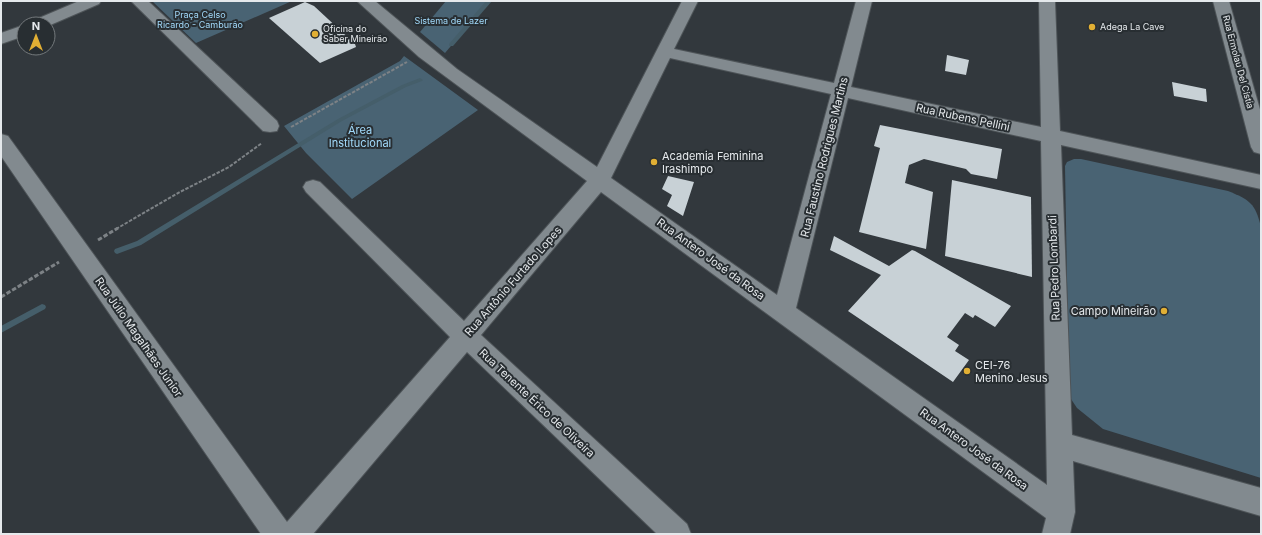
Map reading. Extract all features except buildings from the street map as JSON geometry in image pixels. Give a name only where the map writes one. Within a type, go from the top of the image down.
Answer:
[{"type":"street","points":[[56,17],[94,1]]},
{"type":"street","points":[[139,1],[275,132]]},
{"type":"street","name":"Rua Antero José da Rosa","points":[[365,1],[425,53],[784,312],[1058,523]]},
{"type":"street","name":"Rua Antônio Furtado Lopes","points":[[295,534],[600,180],[690,1]]},
{"type":"street","name":"Rua Faustino Rodrigues Martins","points":[[784,312],[864,1]]},
{"type":"street","name":"Rua Pedro Lombardi","points":[[1047,1],[1059,444],[1058,523]]},
{"type":"street","name":"Rua Ermolau Del Cístia","points":[[1221,1],[1261,147]]},
{"type":"street","points":[[1,39],[16,33]]},
{"type":"street","name":"Rua Rubens Pellini","points":[[665,52],[1261,182]]},
{"type":"street","name":"Rua Júlio Magalhães Júnior","points":[[1,141],[278,534]]},
{"type":"street","name":"Rua Tenente Érico de Oliveira","points":[[313,187],[449,322],[466,336],[677,534]]},
{"type":"street","points":[[1059,444],[1261,502]]},
{"type":"path","points":[[1,297],[180,192],[229,167],[275,132],[425,53]]},
{"type":"green space","name":"Praça Celso Ricardo - Camburão","points":[[152,1],[292,1],[196,43]]},
{"type":"green space","name":"Sistema de Lazer","points":[[446,1],[489,1],[445,53],[420,32]]},
{"type":"green space","name":"Área Institucional","points":[[404,56],[478,110],[352,199],[306,153],[284,126],[400,61]]},
{"type":"green space","name":"Campo Mineirão","points":[[1074,159],[1081,159],[1228,191],[1247,200],[1254,207],[1261,227],[1261,478],[1103,429],[1077,408],[1069,396],[1065,166],[1067,162]]},
{"type":"waterway","points":[[451,45],[489,1]]},
{"type":"waterway","points":[[117,251],[139,243],[340,120],[404,86],[420,80]]},
{"type":"waterway","points":[[1,330],[42,307]]},
{"type":"place","name":"Adega La Cave","points":[[1092,27]]},
{"type":"place","name":"Oficina do Saber Mineirão","points":[[315,34]]},
{"type":"place","name":"Academia Feminina Irashimpo","points":[[654,162]]},
{"type":"place","name":"Campo Mineirão","points":[[1164,311]]},
{"type":"place","name":"CEI-76 Menino Jesus","points":[[967,371]]}]
